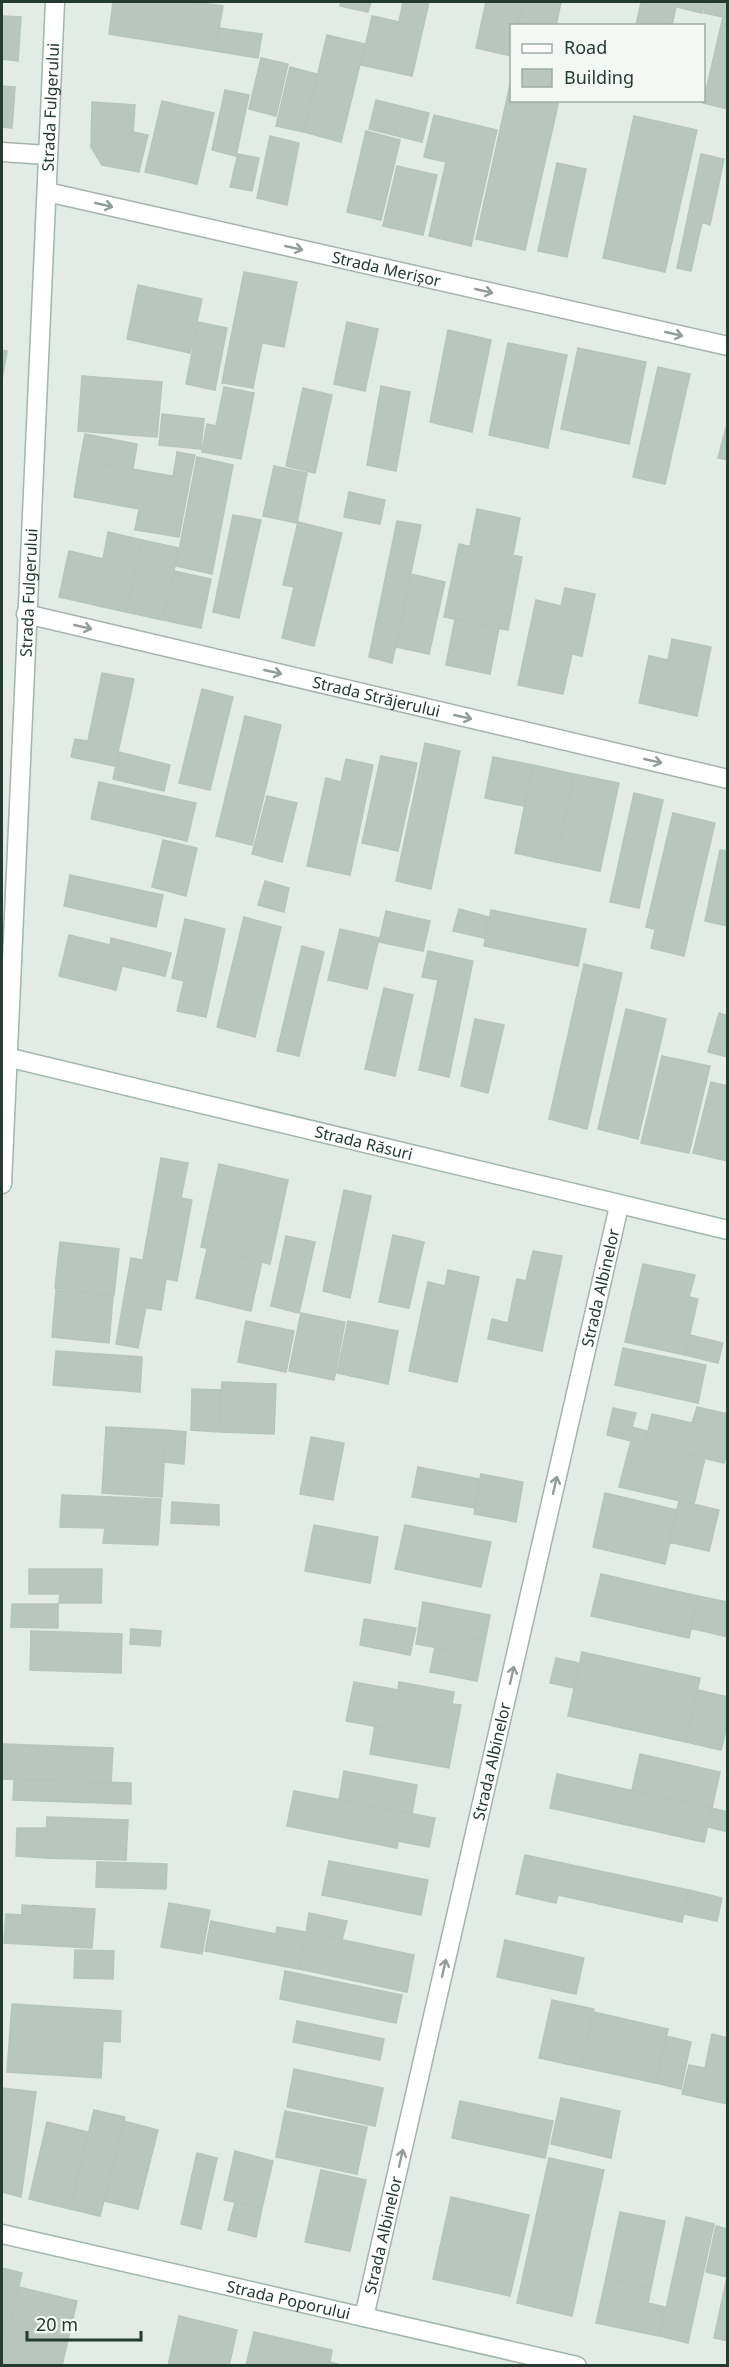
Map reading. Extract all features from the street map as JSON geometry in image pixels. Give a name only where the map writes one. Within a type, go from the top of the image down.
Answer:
[{"type":"street","name":"Strada Fulgerului","points":[[2,1184],[5,1056],[55,2]]},
{"type":"street","points":[[2,152],[48,155]]},
{"type":"street","name":"Strada Merișor","points":[[47,192],[728,346]]},
{"type":"street","name":"Strada Străjerului","points":[[26,614],[728,779]]},
{"type":"street","name":"Strada Răsuri","points":[[5,1056],[620,1206],[728,1230]]},
{"type":"street","name":"Strada Albinelor","points":[[364,2317],[620,1206]]},
{"type":"street","name":"Strada Poporului","points":[[2,2234],[577,2366]]},
{"type":"building","points":[[113,2],[192,2],[223,6],[215,51],[109,34]]},
{"type":"building","points":[[341,2],[371,2],[368,12],[340,6]]},
{"type":"building","points":[[403,2],[429,2],[412,76],[361,65],[372,16],[399,22]]},
{"type":"building","points":[[486,2],[523,2],[518,24],[510,24],[510,56],[476,48]]},
{"type":"building","points":[[523,2],[561,2],[556,24],[518,24]]},
{"type":"building","points":[[641,2],[677,2],[672,24],[636,24]]},
{"type":"building","points":[[679,2],[705,2],[702,13],[677,7]]},
{"type":"building","points":[[706,2],[728,2],[728,109],[703,103],[723,17],[704,13]]},
{"type":"building","points":[[2,16],[21,17],[18,61],[2,59]]},
{"type":"building","points":[[219,28],[262,34],[258,58],[215,51]]},
{"type":"building","points":[[327,35],[365,44],[341,142],[304,132]]},
{"type":"building","points":[[261,58],[288,64],[276,116],[249,109]]},
{"type":"building","points":[[290,67],[317,74],[304,132],[276,126]]},
{"type":"building","points":[[510,85],[510,102],[559,102],[525,250],[476,239]]},
{"type":"building","points":[[2,86],[15,87],[12,128],[2,127]]},
{"type":"building","points":[[225,90],[249,95],[236,156],[212,150]]},
{"type":"building","points":[[376,100],[429,113],[422,142],[369,129]]},
{"type":"building","points":[[162,101],[214,113],[197,184],[145,172]]},
{"type":"building","points":[[92,102],[135,105],[133,132],[148,135],[139,172],[102,165],[91,147]]},
{"type":"building","points":[[434,115],[497,130],[471,246],[429,236],[446,162],[424,157]]},
{"type":"building","points":[[634,116],[697,130],[665,272],[603,258]]},
{"type":"building","points":[[366,131],[400,140],[381,220],[347,212]]},
{"type":"building","points":[[270,136],[299,143],[287,205],[257,198]]},
{"type":"building","points":[[238,154],[259,158],[252,191],[230,187]]},
{"type":"building","points":[[701,154],[724,159],[710,225],[702,222],[691,271],[677,268]]},
{"type":"building","points":[[557,163],[586,169],[567,257],[538,251]]},
{"type":"building","points":[[397,166],[437,175],[423,235],[383,226]]},
{"type":"building","points":[[244,272],[297,282],[284,347],[231,337]]},
{"type":"building","points":[[138,285],[202,299],[190,353],[127,339]]},
{"type":"building","points":[[198,322],[227,328],[215,390],[186,384]]},
{"type":"building","points":[[347,322],[378,329],[365,391],[334,384]]},
{"type":"building","points":[[448,330],[491,340],[472,432],[430,422]]},
{"type":"building","points":[[231,337],[262,343],[253,388],[222,383]]},
{"type":"building","points":[[508,343],[567,355],[548,448],[489,435]]},
{"type":"building","points":[[578,348],[646,362],[629,444],[561,429]]},
{"type":"building","points":[[2,350],[7,351],[2,380]]},
{"type":"building","points":[[658,367],[690,374],[665,484],[633,477]]},
{"type":"building","points":[[82,376],[162,382],[157,437],[78,431]]},
{"type":"building","points":[[381,386],[410,392],[396,471],[367,465]]},
{"type":"building","points":[[224,387],[254,393],[241,459],[202,452],[207,424],[216,426]]},
{"type":"building","points":[[303,388],[332,395],[315,473],[286,466]]},
{"type":"building","points":[[162,414],[204,419],[201,449],[159,445]]},
{"type":"building","points":[[728,420],[728,460],[718,458]]},
{"type":"building","points":[[85,434],[137,444],[133,469],[80,460]]},
{"type":"building","points":[[177,452],[195,455],[190,479],[173,477]]},
{"type":"building","points":[[197,457],[233,465],[212,574],[176,566]]},
{"type":"building","points":[[80,460],[190,479],[179,537],[135,530],[139,509],[74,497]]},
{"type":"building","points":[[274,466],[307,473],[297,523],[263,516]]},
{"type":"building","points":[[349,492],[385,500],[380,524],[344,517]]},
{"type":"building","points":[[477,509],[520,518],[513,555],[470,546]]},
{"type":"building","points":[[233,515],[261,520],[239,618],[213,612]]},
{"type":"building","points":[[397,521],[421,525],[392,663],[369,657]]},
{"type":"building","points":[[298,522],[342,533],[314,646],[282,638],[294,587],[283,585]]},
{"type":"building","points":[[108,532],[142,540],[126,612],[59,597],[69,551],[103,559]]},
{"type":"building","points":[[142,540],[179,548],[163,620],[126,612]]},
{"type":"building","points":[[459,544],[522,557],[508,630],[444,617]]},
{"type":"building","points":[[174,571],[211,579],[201,628],[163,620]]},
{"type":"building","points":[[411,574],[445,582],[429,654],[396,647]]},
{"type":"building","points":[[565,588],[595,594],[582,656],[572,654],[563,694],[518,685],[536,600],[561,606]]},
{"type":"building","points":[[455,619],[499,628],[490,674],[446,665]]},
{"type":"building","points":[[672,639],[711,647],[697,716],[639,703],[649,656],[668,660]]},
{"type":"building","points":[[102,673],[134,679],[115,766],[71,757],[75,739],[88,741]]},
{"type":"building","points":[[202,689],[233,697],[210,790],[179,783]]},
{"type":"building","points":[[245,716],[281,725],[252,845],[216,836]]},
{"type":"building","points":[[425,743],[460,751],[431,889],[396,881]]},
{"type":"building","points":[[119,752],[170,765],[164,791],[113,779]]},
{"type":"building","points":[[381,756],[417,763],[398,851],[362,843]]},
{"type":"building","points":[[493,757],[533,765],[524,806],[485,798]]},
{"type":"building","points":[[346,759],[373,765],[350,875],[307,866],[326,778],[341,782]]},
{"type":"building","points":[[533,765],[574,774],[556,862],[515,853]]},
{"type":"building","points":[[574,774],[619,783],[600,871],[556,862]]},
{"type":"building","points":[[99,782],[196,803],[187,841],[91,819]]},
{"type":"building","points":[[634,793],[663,800],[639,908],[610,902]]},
{"type":"building","points":[[267,796],[297,803],[282,862],[252,854]]},
{"type":"building","points":[[673,813],[715,823],[688,938],[646,927]]},
{"type":"building","points":[[163,840],[197,848],[186,896],[152,887]]},
{"type":"building","points":[[720,850],[728,851],[728,926],[705,921]]},
{"type":"building","points":[[70,875],[163,895],[156,927],[64,906]]},
{"type":"building","points":[[265,881],[289,888],[284,912],[258,905]]},
{"type":"building","points":[[459,909],[489,917],[484,938],[453,931]]},
{"type":"building","points":[[491,910],[586,929],[578,966],[484,946]]},
{"type":"building","points":[[386,911],[430,921],[423,951],[379,942]]},
{"type":"building","points":[[244,917],[281,927],[255,1037],[217,1027]]},
{"type":"building","points":[[185,919],[225,929],[206,1017],[177,1011],[184,981],[172,978]]},
{"type":"building","points":[[340,929],[379,938],[367,989],[328,980]]},
{"type":"building","points":[[655,930],[688,938],[684,956],[651,948]]},
{"type":"building","points":[[69,935],[110,945],[111,938],[171,953],[165,976],[122,966],[116,990],[59,976]]},
{"type":"building","points":[[302,946],[324,952],[299,1056],[277,1051]]},
{"type":"building","points":[[428,951],[473,961],[449,1077],[419,1070],[438,980],[422,977]]},
{"type":"building","points":[[584,964],[622,973],[587,1129],[549,1119]]},
{"type":"building","points":[[384,988],[413,995],[395,1076],[365,1069]]},
{"type":"building","points":[[626,1009],[666,1019],[638,1139],[598,1129]]},
{"type":"building","points":[[719,1013],[728,1016],[728,1057],[708,1052]]},
{"type":"building","points":[[475,1019],[504,1025],[488,1093],[461,1086]]},
{"type":"building","points":[[662,1056],[710,1066],[689,1153],[641,1143]]},
{"type":"building","points":[[711,1082],[728,1086],[728,1161],[693,1153]]},
{"type":"building","points":[[161,1158],[188,1163],[181,1198],[192,1200],[177,1281],[166,1279],[161,1310],[123,1303],[131,1258],[143,1260]]},
{"type":"building","points":[[219,1164],[288,1180],[270,1264],[201,1247]]},
{"type":"building","points":[[344,1190],[371,1196],[350,1298],[323,1291]]},
{"type":"building","points":[[393,1235],[424,1242],[409,1308],[379,1302]]},
{"type":"building","points":[[286,1236],[315,1242],[299,1313],[271,1306]]},
{"type":"building","points":[[60,1242],[119,1249],[114,1295],[55,1288]]},
{"type":"building","points":[[207,1249],[262,1261],[251,1311],[196,1298]]},
{"type":"building","points":[[533,1251],[562,1256],[542,1351],[488,1339],[492,1319],[508,1323],[517,1279],[526,1281]]},
{"type":"building","points":[[643,1264],[695,1275],[689,1297],[698,1299],[685,1355],[625,1342]]},
{"type":"building","points":[[448,1270],[479,1277],[457,1382],[409,1371],[428,1282],[445,1286]]},
{"type":"building","points":[[56,1290],[113,1296],[109,1343],[52,1337]]},
{"type":"building","points":[[123,1303],[146,1307],[138,1348],[116,1344]]},
{"type":"building","points":[[301,1313],[345,1322],[334,1380],[289,1371]]},
{"type":"building","points":[[246,1321],[294,1331],[286,1372],[238,1362]]},
{"type":"building","points":[[348,1321],[398,1331],[388,1384],[337,1373]]},
{"type":"building","points":[[690,1335],[723,1343],[718,1363],[685,1355]]},
{"type":"building","points":[[623,1348],[706,1365],[698,1403],[615,1385]]},
{"type":"building","points":[[56,1351],[142,1357],[140,1392],[53,1385]]},
{"type":"building","points":[[222,1382],[276,1384],[274,1434],[219,1432]]},
{"type":"building","points":[[192,1389],[221,1390],[219,1432],[191,1430]]},
{"type":"building","points":[[697,1407],[728,1414],[728,1448],[724,1463],[645,1444],[652,1414],[692,1423]]},
{"type":"building","points":[[613,1408],[636,1413],[632,1427],[647,1431],[644,1444],[607,1435]]},
{"type":"building","points":[[106,1427],[166,1430],[162,1497],[102,1493]]},
{"type":"building","points":[[166,1430],[186,1432],[184,1464],[164,1462]]},
{"type":"building","points":[[311,1437],[344,1443],[333,1500],[300,1494]]},
{"type":"building","points":[[631,1441],[705,1458],[694,1504],[619,1487]]},
{"type":"building","points":[[418,1467],[479,1479],[474,1508],[412,1497]]},
{"type":"building","points":[[481,1474],[523,1482],[516,1522],[474,1514]]},
{"type":"building","points":[[605,1493],[677,1510],[665,1564],[593,1547]]},
{"type":"building","points":[[62,1495],[161,1499],[158,1545],[103,1543],[105,1528],[60,1527]]},
{"type":"building","points":[[679,1501],[719,1510],[709,1551],[669,1542]]},
{"type":"building","points":[[172,1502],[219,1505],[219,1525],[171,1523]]},
{"type":"building","points":[[314,1525],[378,1537],[370,1583],[305,1571]]},
{"type":"building","points":[[405,1525],[491,1542],[481,1587],[395,1569]]},
{"type":"building","points":[[29,1569],[102,1569],[101,1603],[59,1603],[60,1594],[29,1594]]},
{"type":"building","points":[[601,1574],[698,1596],[689,1638],[591,1616]]},
{"type":"building","points":[[698,1596],[728,1602],[728,1637],[690,1628]]},
{"type":"building","points":[[423,1602],[490,1615],[485,1641],[463,1636],[460,1652],[416,1644]]},
{"type":"building","points":[[12,1604],[58,1604],[58,1628],[11,1627]]},
{"type":"building","points":[[364,1619],[416,1628],[410,1655],[360,1645]]},
{"type":"building","points":[[131,1629],[161,1631],[160,1646],[130,1644]]},
{"type":"building","points":[[31,1631],[122,1634],[121,1673],[30,1670]]},
{"type":"building","points":[[463,1636],[485,1641],[477,1681],[430,1672],[435,1647],[460,1652]]},
{"type":"building","points":[[582,1652],[700,1678],[686,1742],[568,1716]]},
{"type":"building","points":[[556,1658],[579,1663],[574,1688],[550,1683]]},
{"type":"building","points":[[354,1682],[398,1690],[399,1682],[454,1692],[452,1704],[461,1705],[454,1741],[346,1721]]},
{"type":"building","points":[[698,1690],[728,1697],[728,1722],[721,1750],[686,1742]]},
{"type":"building","points":[[375,1726],[454,1741],[449,1768],[370,1754]]},
{"type":"building","points":[[2,1744],[113,1748],[111,1783],[2,1779]]},
{"type":"building","points":[[640,1754],[720,1772],[712,1808],[632,1790]]},
{"type":"building","points":[[344,1771],[417,1785],[412,1814],[339,1800]]},
{"type":"building","points":[[557,1774],[712,1808],[704,1842],[550,1808]]},
{"type":"building","points":[[14,1779],[131,1783],[131,1804],[13,1800]]},
{"type":"building","points":[[294,1791],[435,1818],[429,1847],[398,1841],[397,1848],[287,1826]]},
{"type":"building","points":[[712,1808],[728,1812],[728,1832],[708,1827]]},
{"type":"building","points":[[47,1817],[128,1820],[126,1860],[45,1858]]},
{"type":"building","points":[[17,1828],[46,1828],[45,1858],[16,1856]]},
{"type":"building","points":[[525,1855],[689,1890],[682,1922],[558,1895],[556,1903],[516,1894]]},
{"type":"building","points":[[329,1861],[428,1880],[421,1915],[322,1895]]},
{"type":"building","points":[[97,1862],[167,1864],[166,1889],[96,1887]]},
{"type":"building","points":[[689,1890],[722,1898],[717,1921],[684,1914]]},
{"type":"building","points":[[169,1903],[210,1910],[202,1954],[161,1947]]},
{"type":"building","points":[[22,1905],[95,1909],[92,1948],[4,1943],[6,1914],[22,1915]]},
{"type":"building","points":[[309,1913],[347,1921],[342,1940],[306,1932]]},
{"type":"building","points":[[211,1921],[276,1934],[277,1927],[306,1932],[299,1969],[205,1951]]},
{"type":"building","points":[[306,1932],[414,1955],[407,1992],[299,1969]]},
{"type":"building","points":[[505,1940],[584,1958],[576,1994],[497,1977]]},
{"type":"building","points":[[75,1950],[114,1951],[113,1979],[74,1978]]},
{"type":"building","points":[[285,1971],[402,1995],[396,2023],[280,1999]]},
{"type":"building","points":[[552,2000],[594,2009],[581,2067],[539,2058]]},
{"type":"building","points":[[12,2004],[121,2011],[120,2042],[103,2041],[101,2078],[7,2072]]},
{"type":"building","points":[[594,2012],[668,2029],[656,2083],[581,2067]]},
{"type":"building","points":[[297,2021],[384,2039],[380,2060],[293,2042]]},
{"type":"building","points":[[712,2034],[728,2038],[728,2104],[682,2094],[689,2065],[705,2068]]},
{"type":"building","points":[[666,2036],[691,2042],[681,2089],[656,2083]]},
{"type":"building","points":[[294,2069],[383,2088],[375,2126],[287,2107]]},
{"type":"building","points":[[2,2088],[36,2092],[21,2197],[2,2192]]},
{"type":"building","points":[[561,2098],[620,2111],[611,2158],[551,2144]]},
{"type":"building","points":[[460,2101],[553,2121],[545,2158],[452,2138]]},
{"type":"building","points":[[94,2110],[125,2117],[100,2216],[70,2209]]},
{"type":"building","points":[[285,2111],[367,2127],[357,2174],[276,2157]]},
{"type":"building","points":[[124,2121],[158,2130],[138,2209],[104,2201]]},
{"type":"building","points":[[47,2122],[88,2132],[70,2209],[29,2199]]},
{"type":"building","points":[[235,2151],[273,2161],[262,2208],[224,2200]]},
{"type":"building","points":[[197,2153],[217,2158],[201,2229],[181,2224]]},
{"type":"building","points":[[549,2158],[604,2170],[572,2316],[517,2303]]},
{"type":"building","points":[[321,2170],[366,2180],[350,2251],[305,2242]]},
{"type":"building","points":[[451,2197],[529,2215],[510,2296],[433,2279]]},
{"type":"building","points":[[235,2202],[262,2208],[256,2237],[228,2230]]},
{"type":"building","points":[[620,2212],[665,2221],[651,2288],[606,2278]]},
{"type":"building","points":[[686,2217],[714,2224],[688,2343],[660,2336]]},
{"type":"building","points":[[716,2226],[728,2229],[728,2341],[714,2338],[727,2277],[706,2272]]},
{"type":"building","points":[[2,2268],[22,2273],[10,2323],[2,2321]]},
{"type":"building","points":[[606,2278],[651,2288],[648,2303],[665,2307],[659,2336],[596,2323]]},
{"type":"building","points":[[19,2287],[77,2301],[62,2366],[2,2366],[4,2322],[10,2323]]},
{"type":"building","points":[[179,2316],[237,2330],[229,2366],[168,2366]]},
{"type":"building","points":[[254,2332],[332,2350],[330,2362],[318,2359],[317,2366],[246,2366]]},
{"type":"building","points":[[318,2359],[330,2362],[345,2366],[317,2366]]}]
